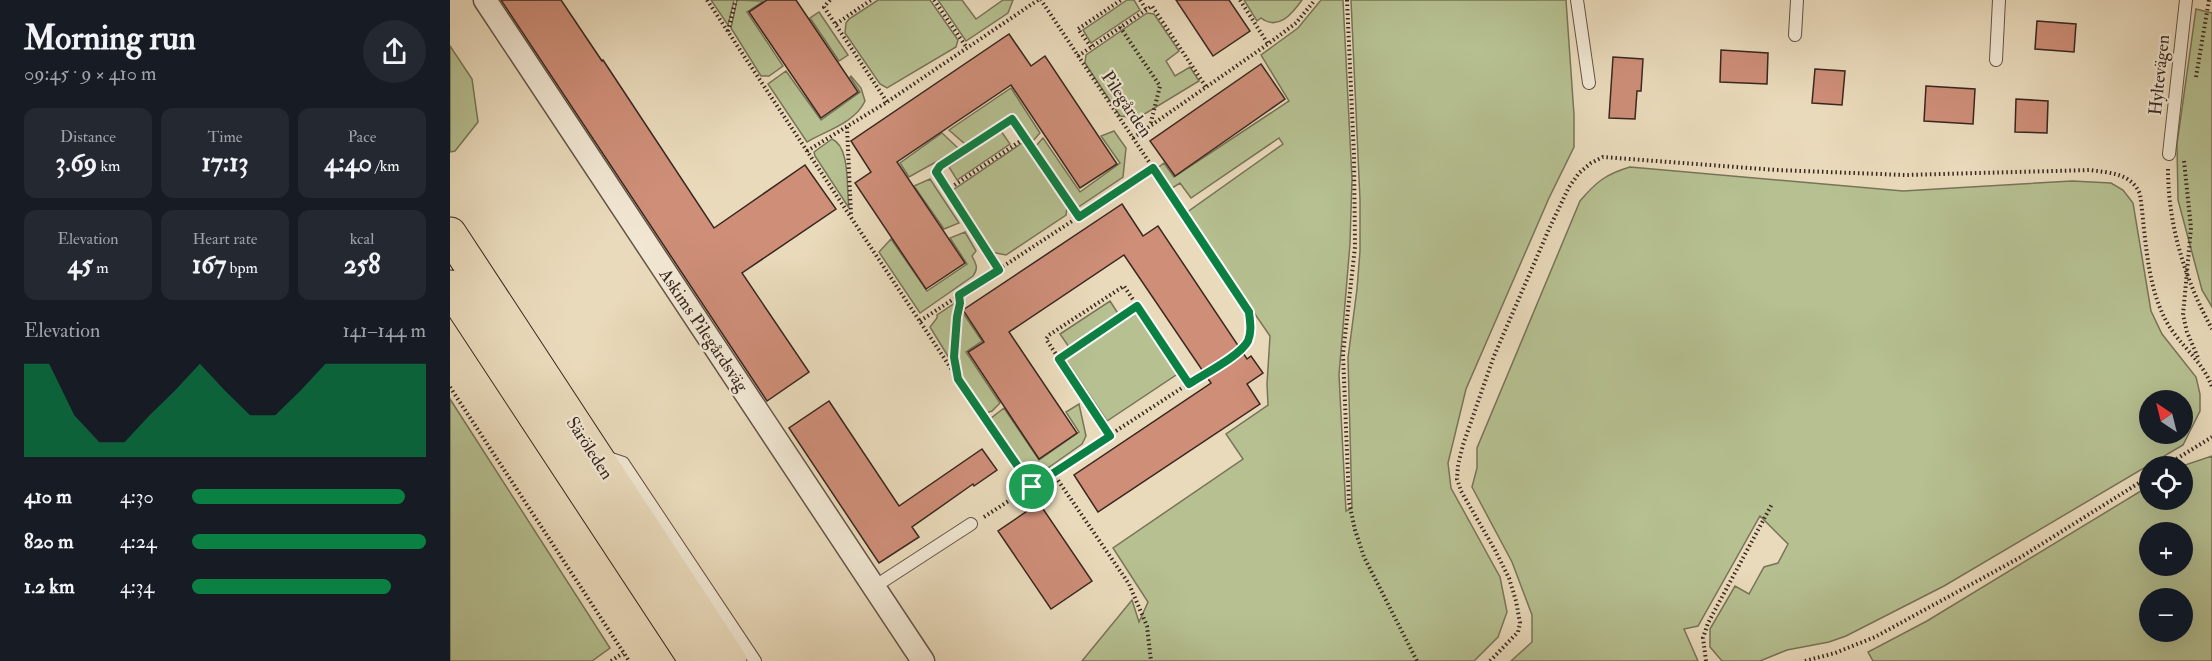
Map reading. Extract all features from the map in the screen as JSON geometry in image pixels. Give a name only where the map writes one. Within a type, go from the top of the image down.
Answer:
[{"type":"main road","name":"Säröleden","points":[[450,234],[730,661]]},
{"type":"main road","name":"Säröleden","points":[[450,287],[696,661]]},
{"type":"street","name":"Askims Pilegårdsväg","points":[[485,0],[923,661]]},
{"type":"lane","points":[[1577,0],[1589,83]]},
{"type":"lane","points":[[1795,35],[1797,0]]},
{"type":"lane","points":[[1996,60],[1999,0]]},
{"type":"lane","name":"Hyltevägen","points":[[2169,154],[2186,0]]},
{"type":"lane","points":[[592,453],[623,463],[755,661]]},
{"type":"lane","points":[[874,586],[971,525]]},
{"type":"path","points":[[707,0],[1032,487]]},
{"type":"path","points":[[728,32],[736,0]]},
{"type":"path","points":[[830,0],[824,7],[887,102]]},
{"type":"path","points":[[836,24],[872,0]]},
{"type":"path","points":[[934,0],[967,48]]},
{"type":"path","points":[[807,151],[887,102],[1039,0]]},
{"type":"path","name":"Pilegården","points":[[971,525],[1237,352],[1247,342],[1251,328],[1249,312],[1039,0]]},
{"type":"path","points":[[1091,47],[1078,29],[1121,0]]},
{"type":"path","points":[[1140,0],[1146,9]]},
{"type":"path","points":[[1239,0],[1268,44]]},
{"type":"path","points":[[1133,138],[1296,23],[1315,0]]},
{"type":"path","points":[[1347,0],[1354,156],[1355,247],[1343,354],[1349,502],[1355,531],[1364,557],[1417,661]]},
{"type":"path","points":[[2196,79],[2209,0]]},
{"type":"path","points":[[1078,56],[1152,6],[1206,87]]},
{"type":"path","points":[[1120,27],[1160,86],[1150,126]]},
{"type":"path","points":[[999,270],[936,172],[940,166],[1012,119],[1079,217]]},
{"type":"path","points":[[847,126],[851,216]]},
{"type":"path","points":[[947,190],[1025,138]]},
{"type":"path","points":[[2184,152],[2192,228],[2183,315],[2187,332],[2212,387]]},
{"type":"path","points":[[2169,154],[2170,199],[2186,274],[2212,328]]},
{"type":"path","points":[[1490,661],[1518,632],[1520,623],[1509,578],[1461,491],[1458,465],[1494,356],[1549,229],[1569,187],[1579,173],[1603,157],[1776,170],[1905,175],[2043,170],[2090,170],[2113,173],[2129,179],[2136,185],[2140,194],[2153,283],[2160,308],[2185,348],[2201,363]]},
{"type":"path","points":[[920,321],[1153,168]]},
{"type":"path","points":[[1110,436],[1046,339],[1048,335],[1124,286],[1189,384]]},
{"type":"path","points":[[958,379],[954,357],[959,295]]},
{"type":"path","points":[[1059,359],[1137,306]]},
{"type":"path","points":[[450,387],[629,661]]},
{"type":"path","points":[[2181,456],[2212,437]]},
{"type":"path","points":[[1053,473],[1130,584],[1147,626],[1151,661]]},
{"type":"path","points":[[1805,661],[1835,653],[1875,637],[2021,557],[2139,483]]},
{"type":"path","points":[[1706,661],[1703,638],[1708,623],[1772,504]]},
{"type":"path","points":[[611,661],[623,653]]},
{"type":"green space","points":[[711,0],[734,0],[728,25]]},
{"type":"green space","points":[[737,0],[764,1],[747,12],[783,66],[769,76],[761,76],[731,28]]},
{"type":"green space","points":[[878,0],[930,0],[958,40],[956,47],[887,88],[880,84],[845,33],[849,19]]},
{"type":"green space","points":[[938,0],[962,0],[976,19],[1003,0],[1013,0],[1008,13],[966,41]]},
{"type":"green space","points":[[1127,0],[1134,0],[1140,10],[1091,43],[1083,30]]},
{"type":"green space","points":[[1244,0],[1302,0],[1284,19],[1273,23],[1261,18],[1257,21]]},
{"type":"green space","points":[[1321,0],[1343,0],[1352,179],[1350,244],[1339,375],[1346,511],[1352,508],[1348,358],[1360,251],[1360,200],[1351,0],[1566,0],[1574,147],[1549,198],[1466,389],[1448,463],[1451,488],[1500,577],[1507,612],[1498,637],[1474,661],[1082,661],[1132,600],[1139,622],[1148,602],[1113,548],[1243,459],[1226,434],[1268,405],[1270,336],[1186,213],[1283,144],[1279,138],[1191,198],[1180,183],[1169,190],[1155,170],[1164,163],[1174,177],[1289,101],[1261,55],[1298,28]]},
{"type":"green space","points":[[2196,9],[2212,13],[2212,307],[2202,290],[2178,200],[2177,144]]},
{"type":"green space","points":[[819,12],[848,55],[839,61],[810,18]]},
{"type":"green space","points":[[1147,13],[1154,14],[1179,51],[1166,61],[1175,76],[1190,67],[1199,81],[1138,118],[1120,116],[1085,63],[1086,55]]},
{"type":"green space","points":[[450,46],[472,79],[478,122],[455,151],[450,152]]},
{"type":"green space","points":[[786,71],[821,120],[860,92],[851,76],[861,88],[865,101],[847,121],[807,142],[768,84]]},
{"type":"green space","points":[[1011,88],[1040,133],[1032,142],[1012,114],[965,144],[949,130]]},
{"type":"green space","points":[[1001,131],[1010,144],[957,180],[949,167]]},
{"type":"green space","points":[[1114,131],[1126,148],[1123,177],[1077,208],[1035,147],[1043,138],[1080,192],[1120,163],[1101,136]]},
{"type":"green space","points":[[942,133],[959,149],[909,177],[900,163]]},
{"type":"green space","points":[[832,139],[838,144],[845,160],[849,208],[814,152]]},
{"type":"green space","points":[[1022,143],[1026,144],[1067,208],[1066,215],[1006,255],[991,252],[953,195],[953,190]]},
{"type":"green space","points":[[1630,167],[1903,191],[2072,181],[2111,183],[2123,190],[2133,203],[2151,311],[2162,334],[2196,377],[2200,394],[2200,411],[2193,425],[2193,390],[2139,390],[2139,444],[2183,445],[2164,456],[2139,456],[2139,471],[1944,586],[1846,636],[1829,642],[1787,650],[1760,661],[1722,661],[1710,647],[1710,629],[1735,586],[1749,594],[1764,567],[1778,563],[1788,544],[1760,516],[1698,626],[1684,629],[1698,661],[1511,661],[1532,642],[1532,615],[1512,562],[1472,487],[1477,468],[1477,448],[1580,201],[1608,176]]},
{"type":"green space","points":[[930,179],[959,223],[944,229],[914,186]]},
{"type":"green space","points":[[965,232],[976,251],[972,256],[976,266],[975,273],[920,313],[879,252],[891,239],[927,291],[967,264],[950,238]]},
{"type":"green space","points":[[958,301],[952,339],[954,366],[930,327],[937,315]]},
{"type":"green space","points":[[1110,301],[1119,315],[1069,347],[1060,334]]},
{"type":"green space","points":[[961,310],[982,341],[966,352],[1000,403],[992,411],[986,413],[958,371],[957,340]]},
{"type":"green space","points":[[1139,311],[1179,373],[1107,421],[1066,360]]},
{"type":"green space","points":[[450,399],[610,648],[592,661],[450,661]]},
{"type":"green space","points":[[1079,404],[1086,436],[1082,444],[1045,470],[1026,470],[990,419],[1004,408],[1039,460],[1079,432],[1066,412]]},
{"type":"green space","points":[[2212,456],[2212,661],[1873,661],[1868,652],[1927,621],[2139,492],[2139,510],[2193,510],[2193,462]]},
{"type":"building","points":[[501,0],[561,0],[714,228],[805,165],[836,209],[742,273],[809,372],[767,401]]},
{"type":"building","points":[[767,0],[796,0],[858,92],[821,118],[749,12]]},
{"type":"building","points":[[1176,0],[1229,0],[1250,31],[1213,56]]},
{"type":"building","points":[[2037,21],[2076,24],[2074,52],[2035,49]]},
{"type":"building","points":[[1009,34],[1031,66],[1045,56],[1117,164],[1080,188],[1011,85],[897,162],[965,263],[926,289],[855,183],[871,172],[851,141]]},
{"type":"building","points":[[1721,50],[1768,53],[1767,84],[1720,82]]},
{"type":"building","points":[[1613,57],[1643,59],[1641,91],[1637,91],[1635,119],[1609,118]]},
{"type":"building","points":[[1261,64],[1285,99],[1175,176],[1150,141]]},
{"type":"building","points":[[1815,69],[1845,71],[1842,105],[1812,103]]},
{"type":"building","points":[[1926,86],[1975,89],[1973,124],[1924,121]]},
{"type":"building","points":[[2016,99],[2048,101],[2047,133],[2015,132]]},
{"type":"building","points":[[1122,204],[1143,236],[1158,226],[1247,359],[1251,356],[1263,373],[1247,384],[1260,404],[1098,512],[1074,475],[1211,383],[1124,255],[1009,332],[1077,433],[1039,459],[968,352],[984,342],[963,310]]},
{"type":"building","points":[[829,401],[899,506],[982,449],[997,470],[912,527],[919,537],[879,563],[789,428]]},
{"type":"building","points":[[1039,503],[1092,581],[1051,609],[998,531]]},
{"type":"route","points":[[1012,119],[1079,217],[1153,168],[1249,312],[1251,328],[1247,342],[1237,352],[1189,384],[1137,306],[1059,359],[1110,436],[1032,487],[958,379],[954,341],[960,303],[959,295],[999,270],[936,172],[940,166],[1012,119]]}]
